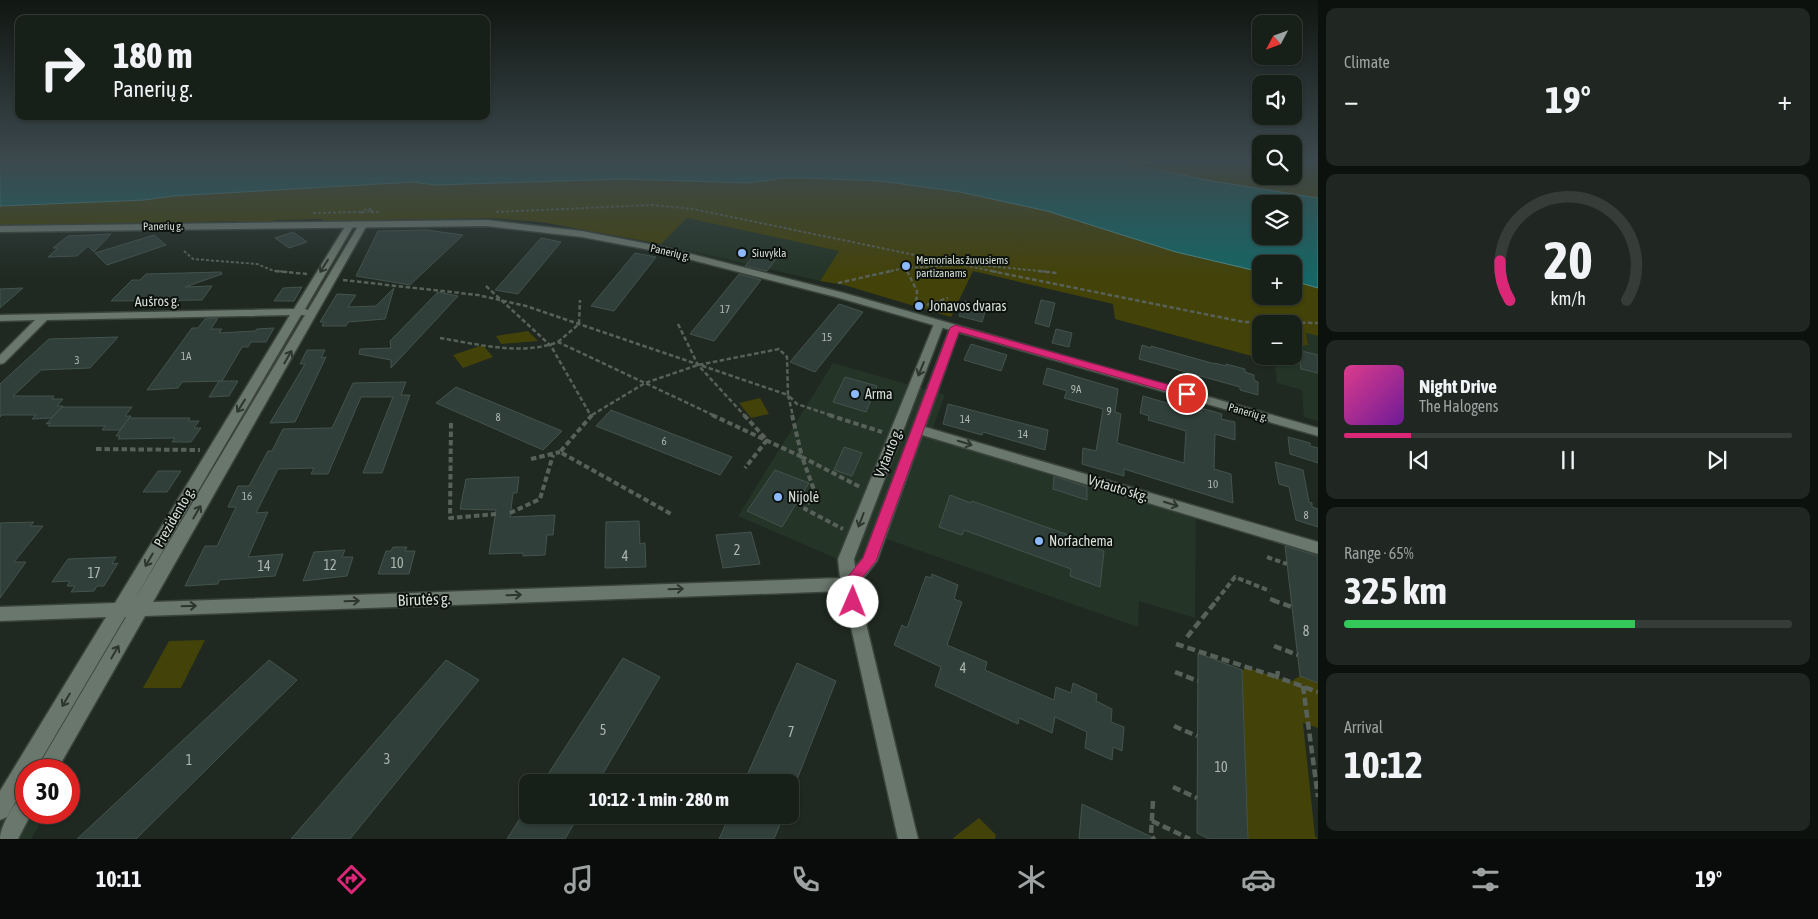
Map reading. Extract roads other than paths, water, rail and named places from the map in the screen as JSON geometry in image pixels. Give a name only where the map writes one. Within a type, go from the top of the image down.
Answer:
[{"type":"street","name":"Panerių g.","points":[[0,229],[487,223],[582,234],[696,258],[955,328],[1318,432]]},
{"type":"street","name":"Prezidento g.","points":[[0,810],[318,276],[356,225]]},
{"type":"street","name":"Prezidento g.","points":[[52,759],[314,312],[356,225]]},
{"type":"street","name":"Aušros g.","points":[[0,318],[314,312]]},
{"type":"street","points":[[0,361],[44,317]]},
{"type":"street","name":"Vytauto g.","points":[[908,839],[849,584],[846,559],[939,324]]},
{"type":"street","name":"Vytauto g.","points":[[849,584],[869,561],[955,328]]},
{"type":"street","name":"Vytauto skg.","points":[[918,429],[1318,548]]},
{"type":"street","name":"Birutės g.","points":[[0,614],[849,584]]},
{"type":"street","points":[[7,839],[15,824]]},
{"type":"water","points":[[0,199],[150,199],[144,200],[0,206]]},
{"type":"water","points":[[993,199],[1252,199],[1252,245],[1302,245],[1302,199],[1318,199],[1318,288],[1302,283],[1302,255],[1252,255],[1252,270],[1176,252],[1047,211]]},
{"type":"place","name":"Siuvykla","points":[[742,253]]},
{"type":"place","name":"Memorialas žuvusiems partizanams","points":[[906,266]]},
{"type":"place","name":"Jonavos dvaras","points":[[919,306]]},
{"type":"place","name":"Arma","points":[[855,394]]},
{"type":"place","name":"Nijolė","points":[[778,497]]},
{"type":"place","name":"Norfachema","points":[[1039,541]]}]
